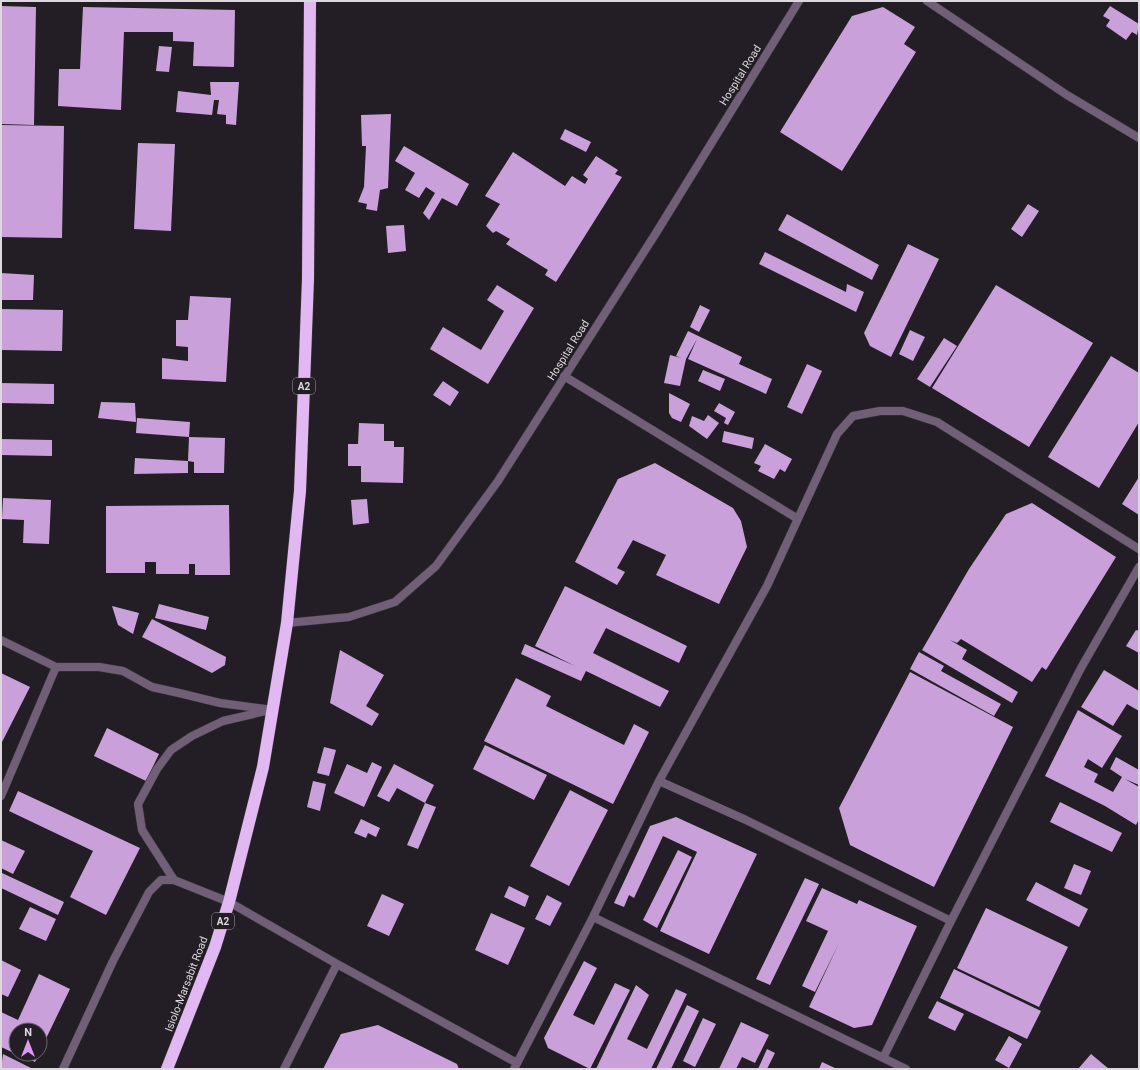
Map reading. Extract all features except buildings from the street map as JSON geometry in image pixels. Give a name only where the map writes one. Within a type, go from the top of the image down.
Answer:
[{"type":"highway","name":"A2","points":[[273,710],[287,623],[300,491],[308,279],[310,1]]},
{"type":"highway","name":"Isiolo-Marsabit Road","points":[[167,1069],[214,947],[229,902],[263,767],[273,710]]},
{"type":"street","name":"Hospital Road","points":[[287,623],[349,617],[395,602],[436,566],[498,481],[656,233],[799,1]]},
{"type":"street","points":[[927,1],[1067,95],[1139,138]]},
{"type":"street","points":[[564,376],[798,519]]},
{"type":"street","points":[[63,1069],[113,961],[149,892],[161,880],[174,880],[229,902],[516,1066],[593,917],[659,781],[767,586],[837,434],[853,416],[880,411],[902,411],[936,422],[1139,550]]},
{"type":"street","points":[[883,1058],[951,921],[1081,668],[1139,568]]},
{"type":"street","points":[[1,640],[56,667],[99,667],[123,671],[152,686],[220,703],[273,710]]},
{"type":"street","points":[[1,796],[56,667]]},
{"type":"street","points":[[174,880],[142,830],[138,804],[157,769],[171,750],[192,736],[223,721],[273,710]]},
{"type":"street","points":[[659,781],[746,820],[951,921]]},
{"type":"street","points":[[593,917],[906,1069]]},
{"type":"street","points":[[284,1069],[337,964]]}]
